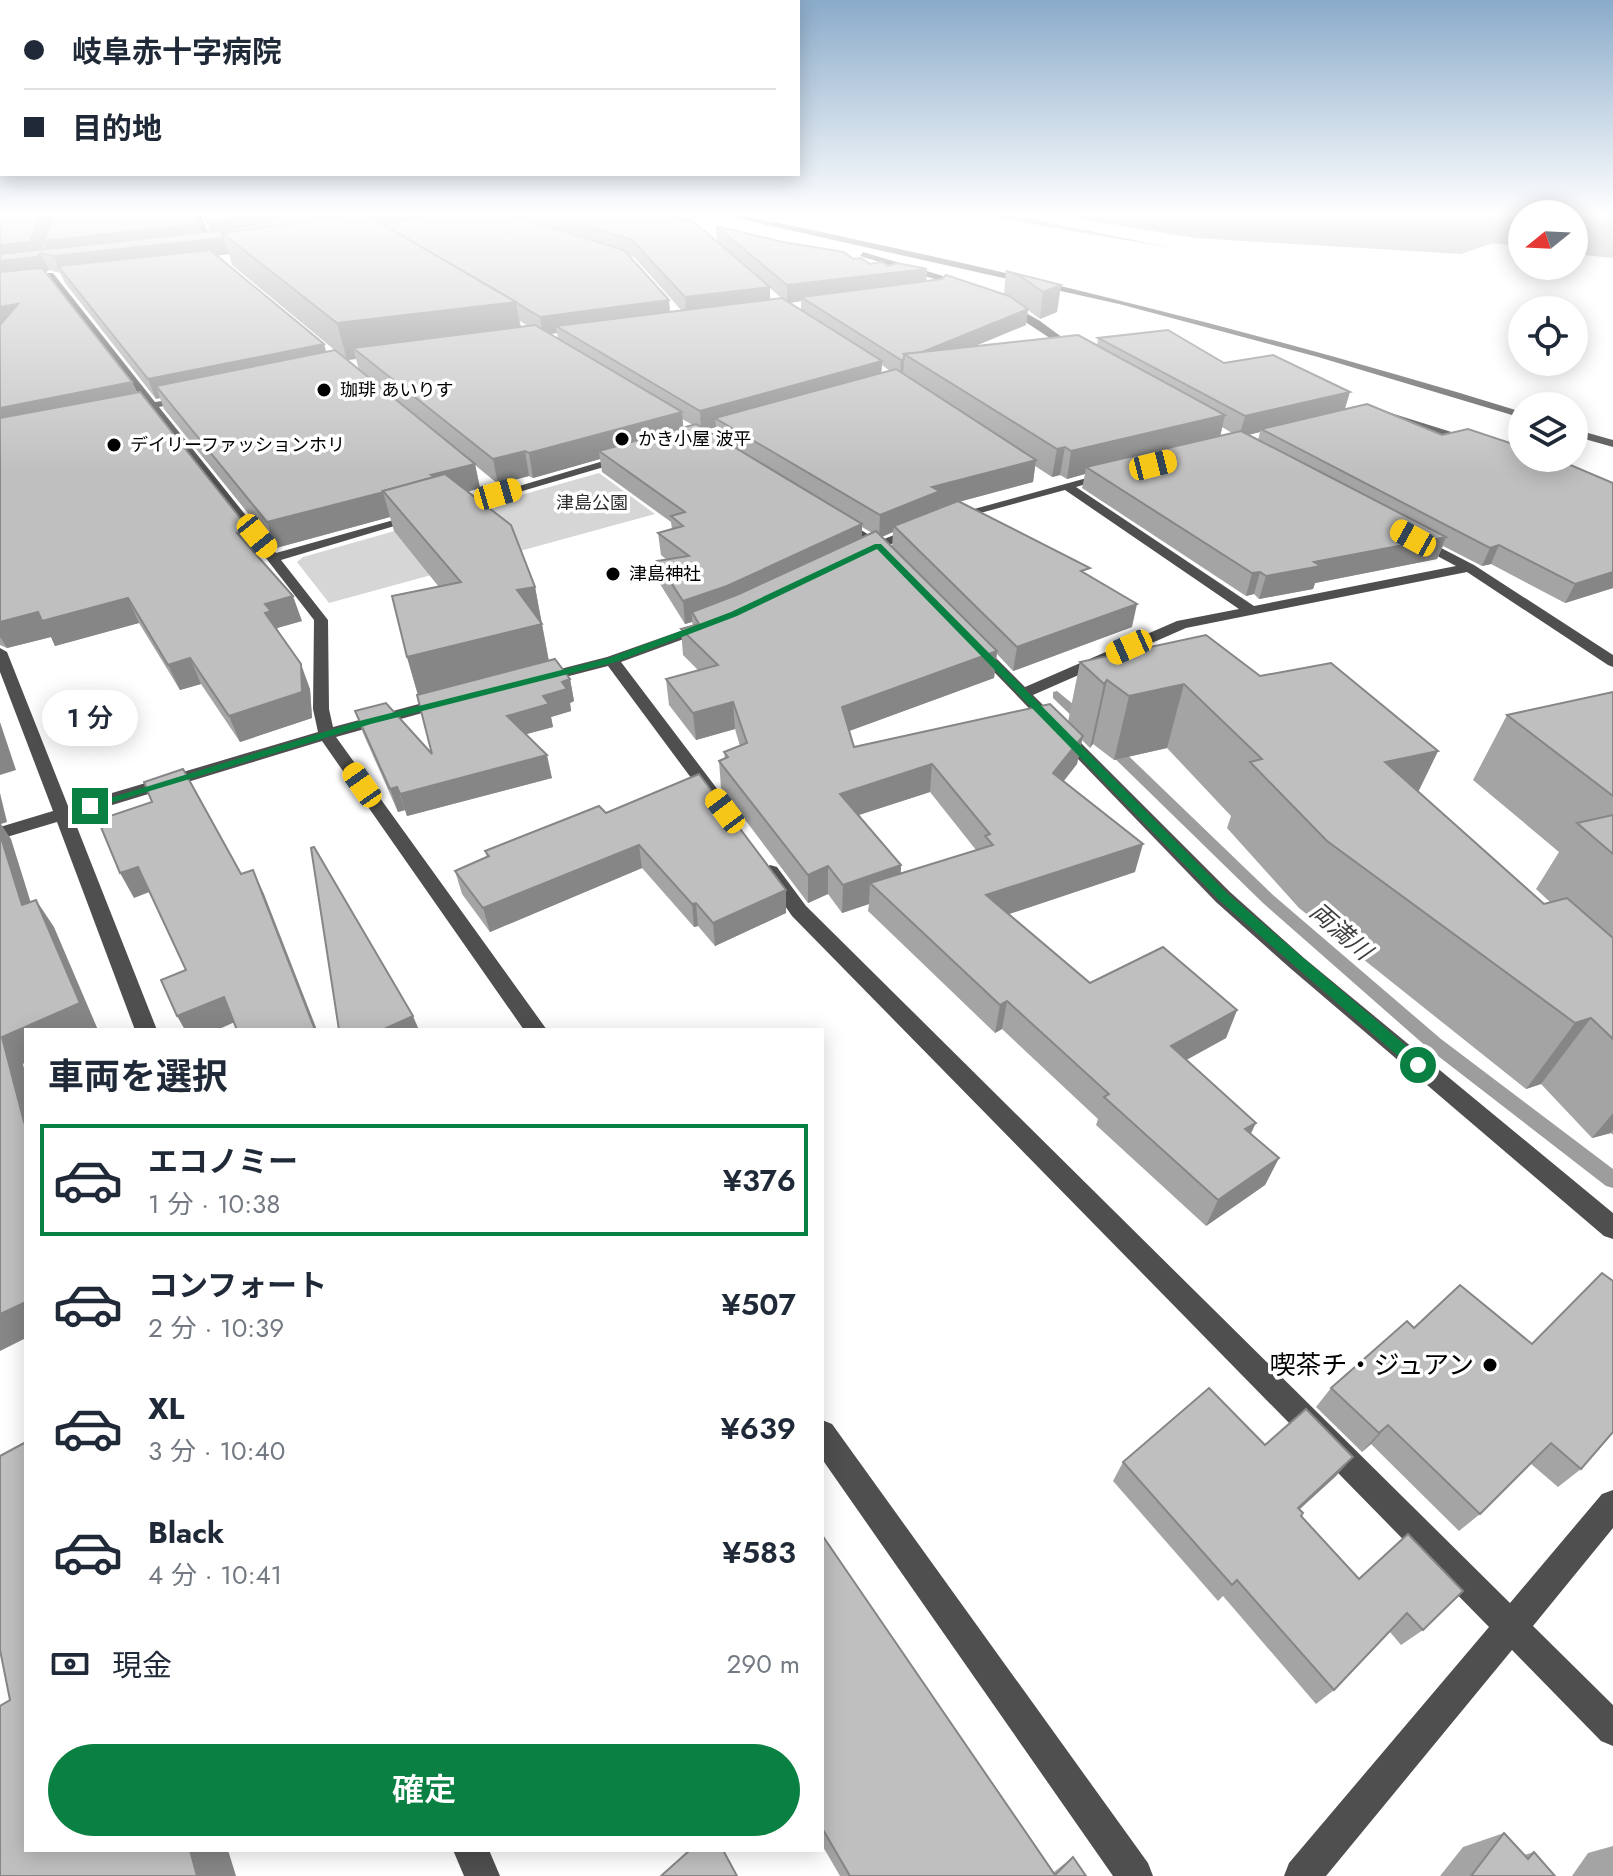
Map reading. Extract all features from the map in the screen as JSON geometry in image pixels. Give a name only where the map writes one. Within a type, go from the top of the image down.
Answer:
[{"type":"street","points":[[69,300],[321,620],[321,709],[327,736],[535,1028]]},
{"type":"street","points":[[1120,300],[1384,371],[1508,411]]},
{"type":"street","points":[[998,302],[1037,323],[1086,358]]},
{"type":"street","points":[[107,415],[197,397]]},
{"type":"street","points":[[1371,412],[1386,413],[1489,448]]},
{"type":"street","points":[[1588,436],[1613,444]]},
{"type":"street","points":[[274,558],[639,454]]},
{"type":"street","points":[[831,518],[877,552],[947,518],[1124,472]]},
{"type":"street","points":[[1044,480],[1061,487],[1251,610]]},
{"type":"street","points":[[486,484],[498,494]]},
{"type":"street","points":[[1399,530],[1469,568],[1613,662]]},
{"type":"street","points":[[1022,694],[1182,624],[1469,568]]},
{"type":"street","points":[[520,683],[612,660],[721,620]]},
{"type":"street","points":[[967,637],[1223,897],[1297,963],[1613,1228]]},
{"type":"street","points":[[0,652],[60,815],[145,1028]]},
{"type":"street","points":[[612,660],[725,811]]},
{"type":"street","points":[[0,833],[459,699]]},
{"type":"street","points":[[753,848],[799,911],[1613,1729]]},
{"type":"street","points":[[824,1437],[1135,1876]]},
{"type":"street","points":[[1302,1876],[1613,1505]]},
{"type":"street","points":[[472,1852],[482,1876]]},
{"type":"green space","name":"津島公園","points":[[599,473],[655,514],[329,603],[297,562],[303,557]]},
{"type":"building","points":[[0,300],[67,300],[132,382],[0,408],[0,325],[18,304],[0,307]]},
{"type":"building","points":[[85,300],[270,300],[324,344],[148,379]]},
{"type":"building","points":[[307,300],[512,300],[516,302],[337,323]]},
{"type":"building","points":[[512,300],[669,300],[540,317]]},
{"type":"building","points":[[784,300],[882,361],[700,411],[556,326]]},
{"type":"building","points":[[805,300],[1014,300],[1028,309],[920,353],[904,354],[901,360]]},
{"type":"building","points":[[535,325],[682,412],[529,453],[525,451],[493,459],[353,348]]},
{"type":"building","points":[[1168,330],[1224,363],[1273,355],[1350,392],[1245,416],[1098,338]]},
{"type":"building","points":[[1078,335],[1225,415],[1071,451],[1065,447],[1057,449],[904,354]]},
{"type":"building","points":[[335,350],[475,464],[431,475],[434,477],[384,492],[267,522],[156,386]]},
{"type":"building","points":[[896,369],[1036,460],[932,487],[940,491],[880,515],[715,418]]},
{"type":"building","points":[[140,392],[249,529],[237,533],[293,596],[265,604],[271,611],[265,613],[301,664],[302,692],[229,716],[190,658],[168,665],[128,598],[42,621],[38,612],[0,622],[0,418]]},
{"type":"building","points":[[1367,404],[1442,435],[1468,429],[1508,442],[1508,472],[1587,472],[1613,483],[1613,572],[1575,584],[1499,545],[1490,548],[1261,429]]},
{"type":"building","points":[[696,424],[862,524],[727,586],[683,601],[657,561],[689,556],[658,533],[683,526],[671,516],[685,512],[599,451]]},
{"type":"building","points":[[1241,431],[1446,537],[1314,562],[1321,566],[1266,576],[1260,572],[1252,573],[1086,467]]},
{"type":"building","points":[[445,474],[511,525],[535,587],[517,590],[542,624],[407,657],[392,596],[461,582],[383,491]]},
{"type":"building","points":[[958,501],[1090,568],[1081,571],[1137,604],[1017,647],[894,526]]},
{"type":"building","points":[[876,531],[997,651],[842,707],[854,747],[1050,704],[1083,736],[1053,773],[1143,844],[986,895],[1090,983],[1163,947],[1237,1010],[1171,1046],[1256,1123],[1245,1129],[1279,1158],[1218,1200],[1104,1097],[1109,1094],[1007,1001],[1000,1005],[870,883],[993,845],[985,836],[990,834],[932,764],[840,794],[901,865],[843,885],[828,866],[808,875],[719,761],[728,757],[724,752],[747,743],[733,702],[693,713],[666,679],[718,665],[681,629],[699,624],[692,612],[739,594]]},
{"type":"building","points":[[1206,635],[1260,676],[1331,663],[1438,751],[1385,762],[1544,904],[1567,898],[1613,938],[1613,1039],[1591,1018],[1575,1023],[1327,841],[1250,762],[1262,759],[1184,684],[1129,696],[1107,680],[1104,684],[1080,662]]},
{"type":"building","points":[[555,659],[570,679],[562,682],[567,689],[543,696],[549,704],[507,716],[547,755],[400,794],[397,787],[390,789],[355,711],[386,703],[432,754],[417,695]]},
{"type":"building","points":[[1613,692],[1613,796],[1507,715]]},
{"type":"building","points":[[183,769],[241,874],[253,870],[314,1028],[236,1028],[224,997],[177,1016],[161,980],[186,970],[138,867],[120,873],[98,820],[152,802],[144,782]]},
{"type":"building","points":[[699,774],[786,890],[713,923],[639,845],[483,908],[455,871],[489,856],[485,851],[599,806],[606,813]]},
{"type":"building","points":[[1613,815],[1613,854],[1577,823]]},
{"type":"building","points":[[0,834],[22,905],[36,900],[80,1003],[2,1037],[24,1122],[24,1303],[0,1314]]},
{"type":"building","points":[[314,847],[413,1016],[386,1028],[339,1028],[311,848]]},
{"type":"building","points":[[1602,1273],[1613,1281],[1613,1432],[1581,1469],[1551,1443],[1480,1514],[1388,1425],[1379,1433],[1331,1388],[1407,1321],[1414,1328],[1460,1285],[1532,1344]]},
{"type":"building","points":[[1209,1388],[1265,1445],[1306,1409],[1353,1457],[1298,1508],[1303,1513],[1301,1516],[1359,1579],[1408,1534],[1463,1591],[1423,1630],[1407,1613],[1334,1690],[1237,1580],[1232,1585],[1123,1462]]},
{"type":"building","points":[[24,1443],[24,1852],[191,1852],[197,1876],[0,1876],[0,1706],[10,1700],[0,1650],[0,1456]]},
{"type":"building","points":[[824,1538],[1055,1875],[1073,1857],[1086,1876],[850,1876],[824,1831]]},
{"type":"building","points":[[1504,1833],[1528,1859],[1534,1852],[1555,1876],[1471,1876]]},
{"type":"building","points":[[688,1852],[724,1852],[737,1876],[661,1876]]},
{"type":"waterway","name":"両満川","points":[[1057,695],[1085,721]]},
{"type":"waterway","name":"両満川","points":[[1107,743],[1268,899],[1435,1044],[1613,1180]]},
{"type":"place","name":"珈琲 あいりす","points":[[324,390]]},
{"type":"place","name":"かき小屋 波平","points":[[622,439]]},
{"type":"place","name":"デイリーファッションホリ","points":[[114,445]]},
{"type":"place","name":"津島神社","points":[[613,574]]},
{"type":"place","name":"喫茶チ・ジュアン","points":[[1490,1365]]},
{"type":"route","points":[[90,806],[367,722],[612,660],[734,614],[878,546],[1223,897],[1418,1065]]}]
